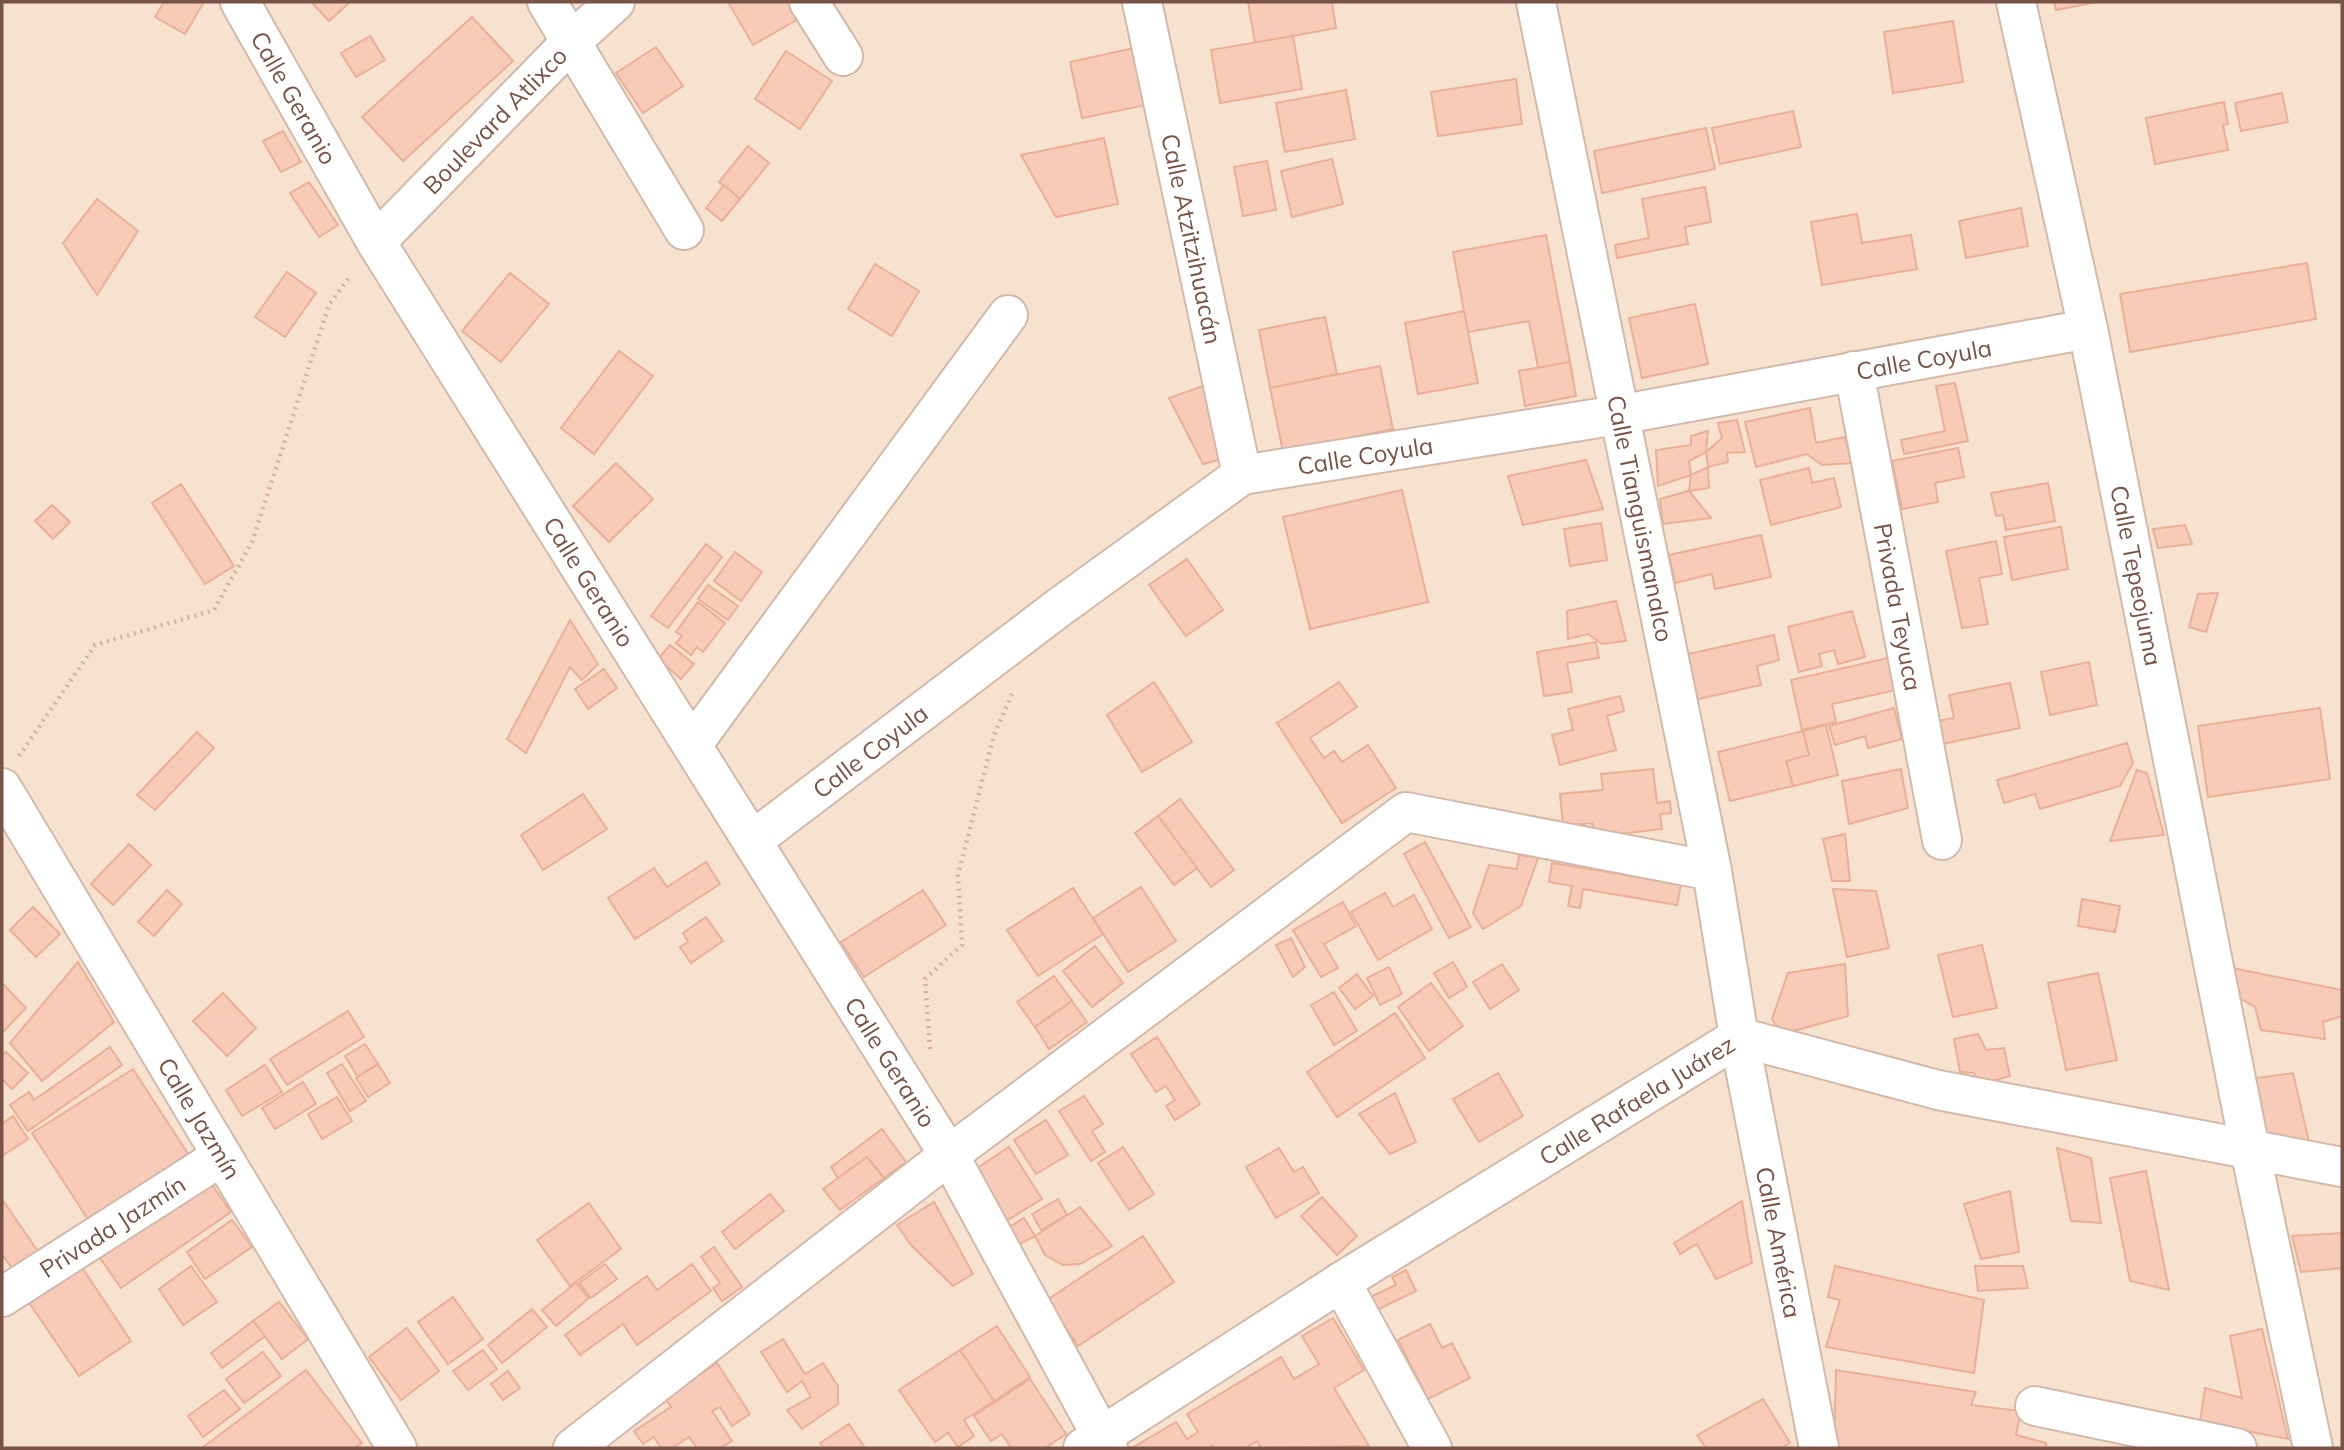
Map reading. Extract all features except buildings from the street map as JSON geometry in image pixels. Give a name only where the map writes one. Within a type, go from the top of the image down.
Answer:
[{"type":"street","name":"Calle Geranio","points":[[240,2],[376,242],[950,1155],[1098,1444]]},
{"type":"street","points":[[547,2],[684,230]]},
{"type":"street","name":"Boulevard Atlixco","points":[[376,242],[571,42],[615,2]]},
{"type":"street","points":[[809,2],[843,56]]},
{"type":"street","name":"Calle Atzitzihuacán","points":[[1142,2],[1242,475]]},
{"type":"street","name":"Calle Tianguismanalco","points":[[1536,2],[1712,871],[1738,1037]]},
{"type":"street","name":"Calle Tepeojuma","points":[[2016,2],[2088,329],[2250,1150],[2313,1448]]},
{"type":"street","points":[[692,745],[1008,315]]},
{"type":"street","name":"Calle Coyula","points":[[753,840],[1061,606],[1242,475],[1618,415],[2088,329]]},
{"type":"street","name":"Privada Teyuca","points":[[1854,372],[1941,841]]},
{"type":"street","name":"Calle Jazmín","points":[[10,773],[222,1156],[397,1448]]},
{"type":"street","points":[[573,1448],[950,1155],[1406,812],[1712,871]]},
{"type":"street","name":"Calle Rafaela Juárez","points":[[1098,1444],[1341,1282],[1738,1037],[1938,1090],[2342,1167]]},
{"type":"street","name":"Calle América","points":[[1738,1037],[1819,1448]]},
{"type":"street","name":"Privada Jazmín","points":[[2,1297],[222,1156]]},
{"type":"street","points":[[1341,1282],[1432,1448]]},
{"type":"street","points":[[2035,1406],[2237,1448]]},
{"type":"path","points":[[10,773],[95,645],[214,610],[252,542],[329,305],[376,242]]},
{"type":"path","points":[[930,1054],[925,979],[962,946],[958,875],[994,735],[1016,686]]},
{"type":"shaded area","points":[[2,2],[2342,2],[2342,1448],[2,1448]]}]
